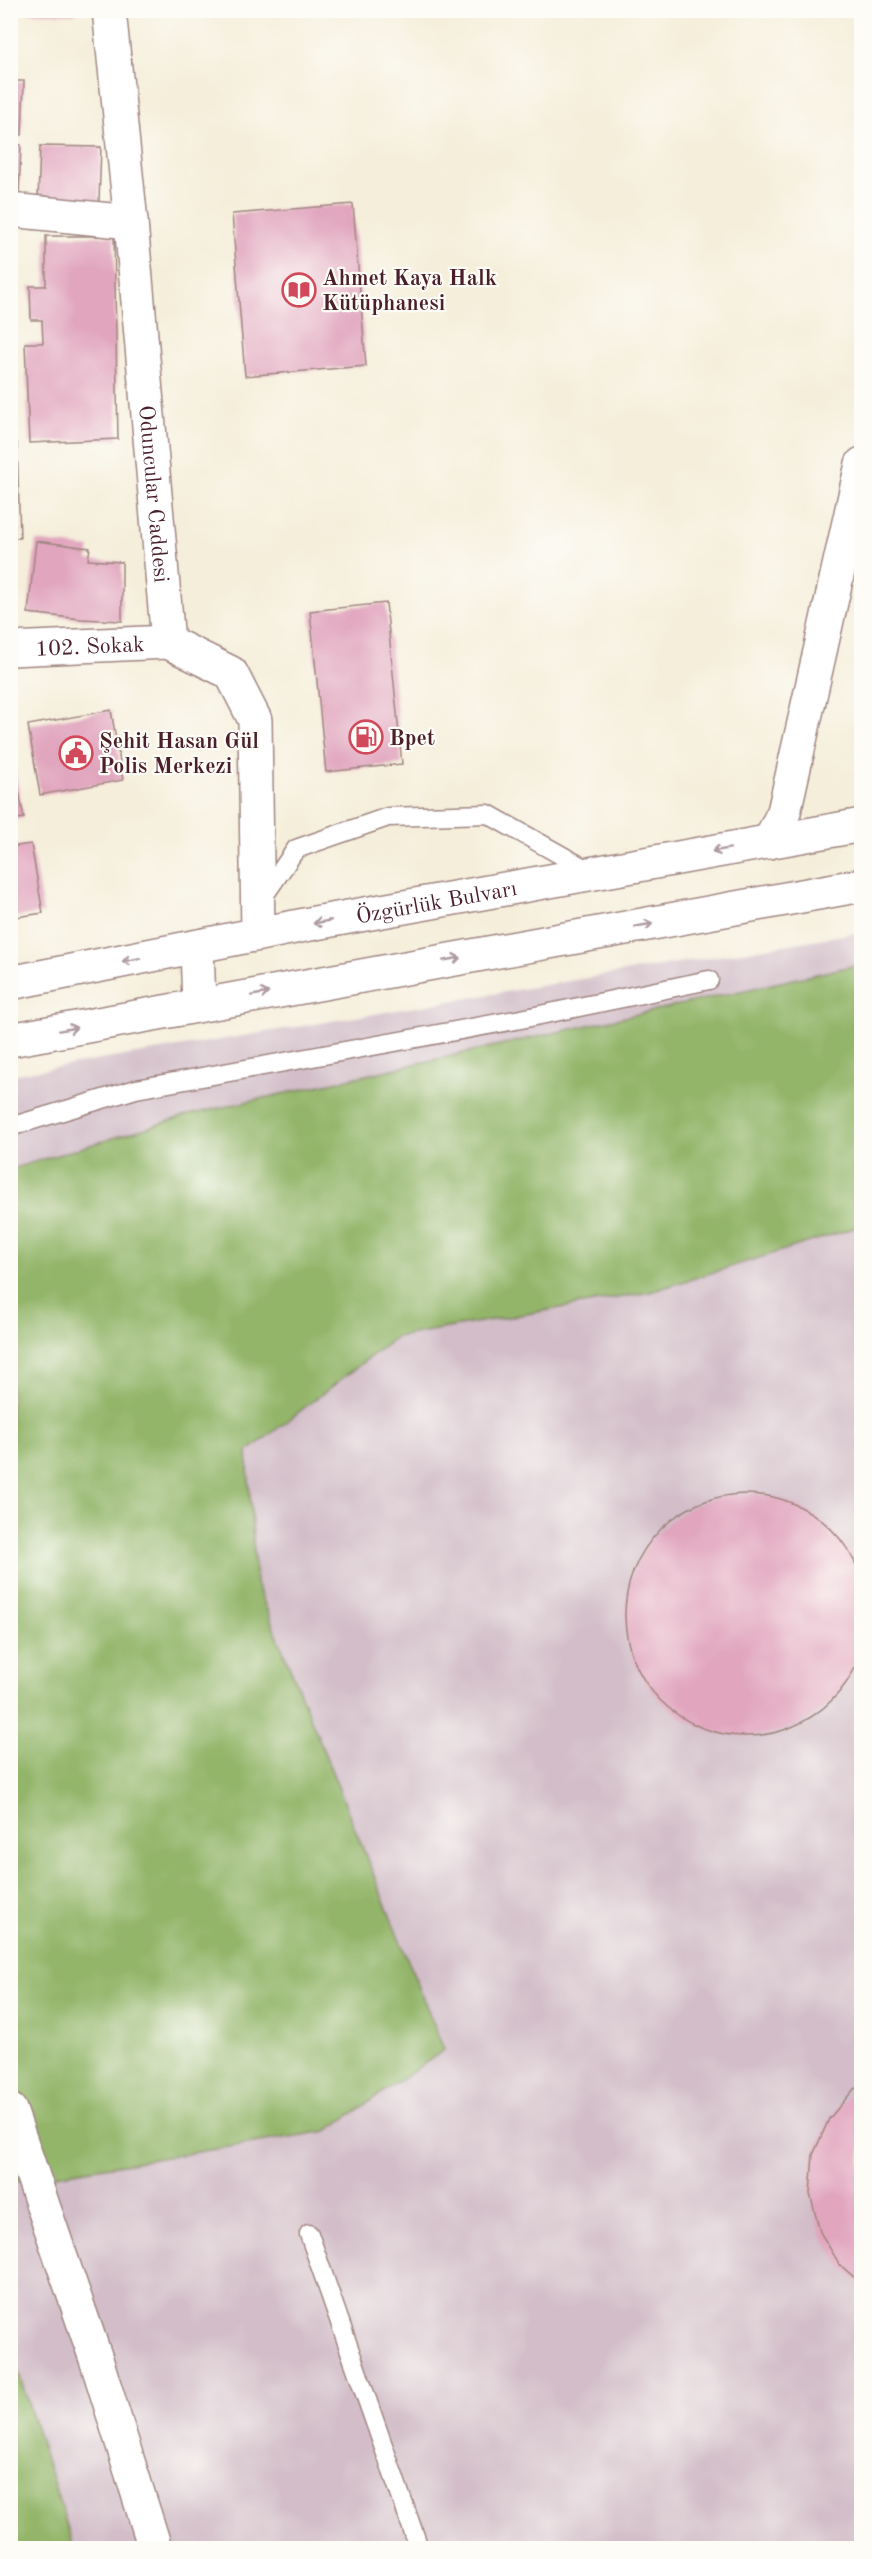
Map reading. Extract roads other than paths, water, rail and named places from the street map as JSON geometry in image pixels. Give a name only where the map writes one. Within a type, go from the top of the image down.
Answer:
[{"type":"street","name":"Oduncular Caddesi","points":[[109,10],[131,222],[168,642]]},
{"type":"street","points":[[10,210],[131,222]]},
{"type":"street","points":[[769,842],[784,812],[861,464]]},
{"type":"street","points":[[168,642],[231,673],[255,720],[257,920]]},
{"type":"street","name":"102. Sokak","points":[[10,649],[168,642]]},
{"type":"street","name":"Özgürlük Bulvarı","points":[[10,983],[198,947],[257,920],[593,873],[861,825]]},
{"type":"street","points":[[10,1040],[861,885]]},
{"type":"street","points":[[198,947],[200,1005]]},
{"type":"street","points":[[10,2110],[96,2359],[155,2548]]},
{"type":"lane","points":[[257,920],[296,849],[388,817],[488,814],[593,873]]},
{"type":"lane","points":[[10,1126],[136,1089],[521,1019],[709,980]]},
{"type":"lane","points":[[309,2234],[419,2548]]},
{"type":"place","name":"Ahmet Kaya Halk Kütüphanesi","points":[[299,290]]},
{"type":"place","name":"Bpet","points":[[366,737]]},
{"type":"place","name":"Şehit Hasan Gül Polis Merkezi","points":[[76,753]]}]
